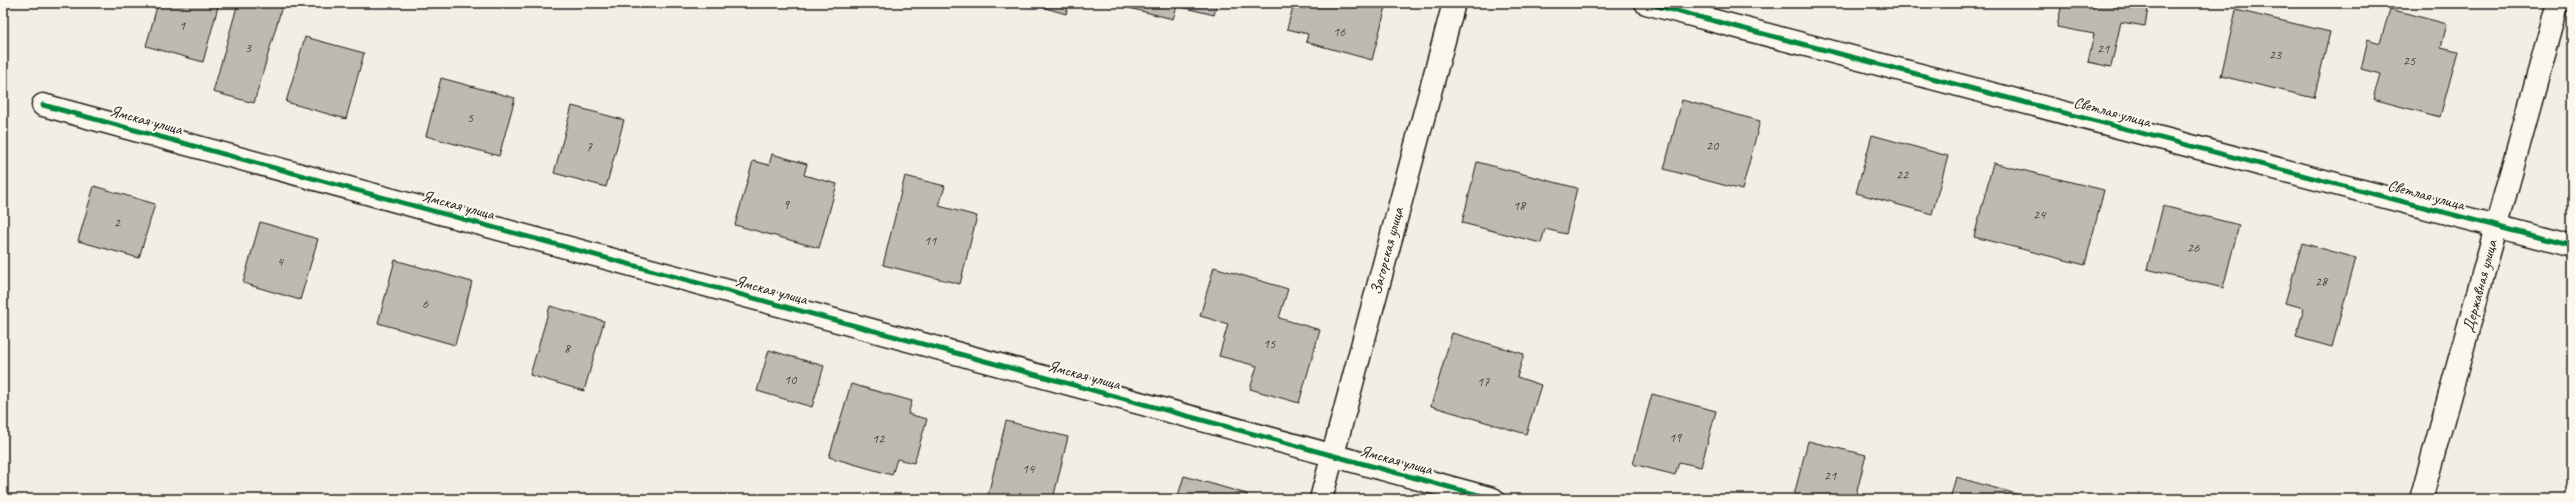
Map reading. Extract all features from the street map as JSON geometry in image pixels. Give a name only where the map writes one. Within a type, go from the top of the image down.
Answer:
[{"type":"street","name":"Загорская улица","points":[[1321,499],[1454,3]]},
{"type":"street","name":"Светлая улица","points":[[1646,3],[2572,246]]},
{"type":"street","name":"Державная улица","points":[[2421,499],[2558,3]]},
{"type":"street","name":"Ямская улица","points":[[43,105],[1493,499]]},
{"type":"building","points":[[158,3],[219,3],[203,62],[146,46]]},
{"type":"building","points":[[238,3],[283,3],[254,103],[213,92]]},
{"type":"building","points":[[1028,3],[1069,3],[1066,14]]},
{"type":"building","points":[[1109,3],[1217,3],[1214,15],[1177,6],[1173,19]]},
{"type":"building","points":[[1294,3],[1387,3],[1372,60],[1306,42],[1308,34],[1287,29]]},
{"type":"building","points":[[2062,3],[2149,3],[2145,26],[2121,22],[2111,67],[2088,62],[2094,34],[2057,27]]},
{"type":"building","points":[[2390,9],[2447,24],[2441,47],[2458,51],[2440,117],[2373,99],[2380,74],[2361,69],[2368,39],[2380,43]]},
{"type":"building","points":[[2236,10],[2330,32],[2314,98],[2221,76]]},
{"type":"building","points":[[305,37],[364,53],[346,119],[286,102]]},
{"type":"building","points":[[441,78],[515,98],[499,156],[426,136]]},
{"type":"building","points":[[1682,100],[1760,121],[1742,190],[1664,169]]},
{"type":"building","points":[[572,106],[624,120],[606,187],[554,173]]},
{"type":"building","points":[[1872,135],[1948,156],[1932,214],[1856,193]]},
{"type":"building","points":[[772,154],[807,164],[804,175],[837,184],[819,248],[735,225],[753,161],[769,165]]},
{"type":"building","points":[[1477,162],[1577,188],[1566,234],[1545,229],[1541,243],[1462,223]]},
{"type":"building","points":[[1993,163],[2104,190],[2085,265],[1974,237]]},
{"type":"building","points":[[905,176],[945,186],[939,206],[977,216],[960,284],[883,265]]},
{"type":"building","points":[[94,186],[155,204],[139,258],[78,241]]},
{"type":"building","points":[[2163,206],[2239,225],[2223,288],[2147,269]]},
{"type":"building","points":[[260,222],[318,239],[300,300],[243,283]]},
{"type":"building","points":[[2302,243],[2356,258],[2332,347],[2296,337],[2304,308],[2285,303]]},
{"type":"building","points":[[395,260],[472,282],[455,345],[378,323]]},
{"type":"building","points":[[1214,267],[1288,289],[1279,318],[1320,330],[1299,403],[1250,389],[1257,366],[1219,356],[1228,324],[1200,316]]},
{"type":"building","points":[[550,306],[604,321],[584,391],[530,375]]},
{"type":"building","points":[[1452,333],[1524,354],[1517,377],[1541,385],[1526,434],[1431,406]]},
{"type":"building","points":[[769,350],[824,366],[812,407],[757,391]]},
{"type":"building","points":[[851,384],[912,401],[908,414],[927,419],[914,463],[897,459],[892,475],[829,457]]},
{"type":"building","points":[[1652,394],[1716,411],[1701,467],[1679,462],[1675,475],[1633,464]]},
{"type":"building","points":[[1006,421],[1068,437],[1053,499],[987,499]]},
{"type":"building","points":[[1808,441],[1866,455],[1855,499],[1810,499],[1794,495]]},
{"type":"building","points":[[1184,476],[1247,494],[1246,499],[1177,499]]},
{"type":"building","points":[[1956,477],[2020,495],[2019,499],[1950,499]]},
{"type":"cycle path","points":[[1646,3],[2572,246]]},
{"type":"cycle path","points":[[43,105],[1493,499]]}]
